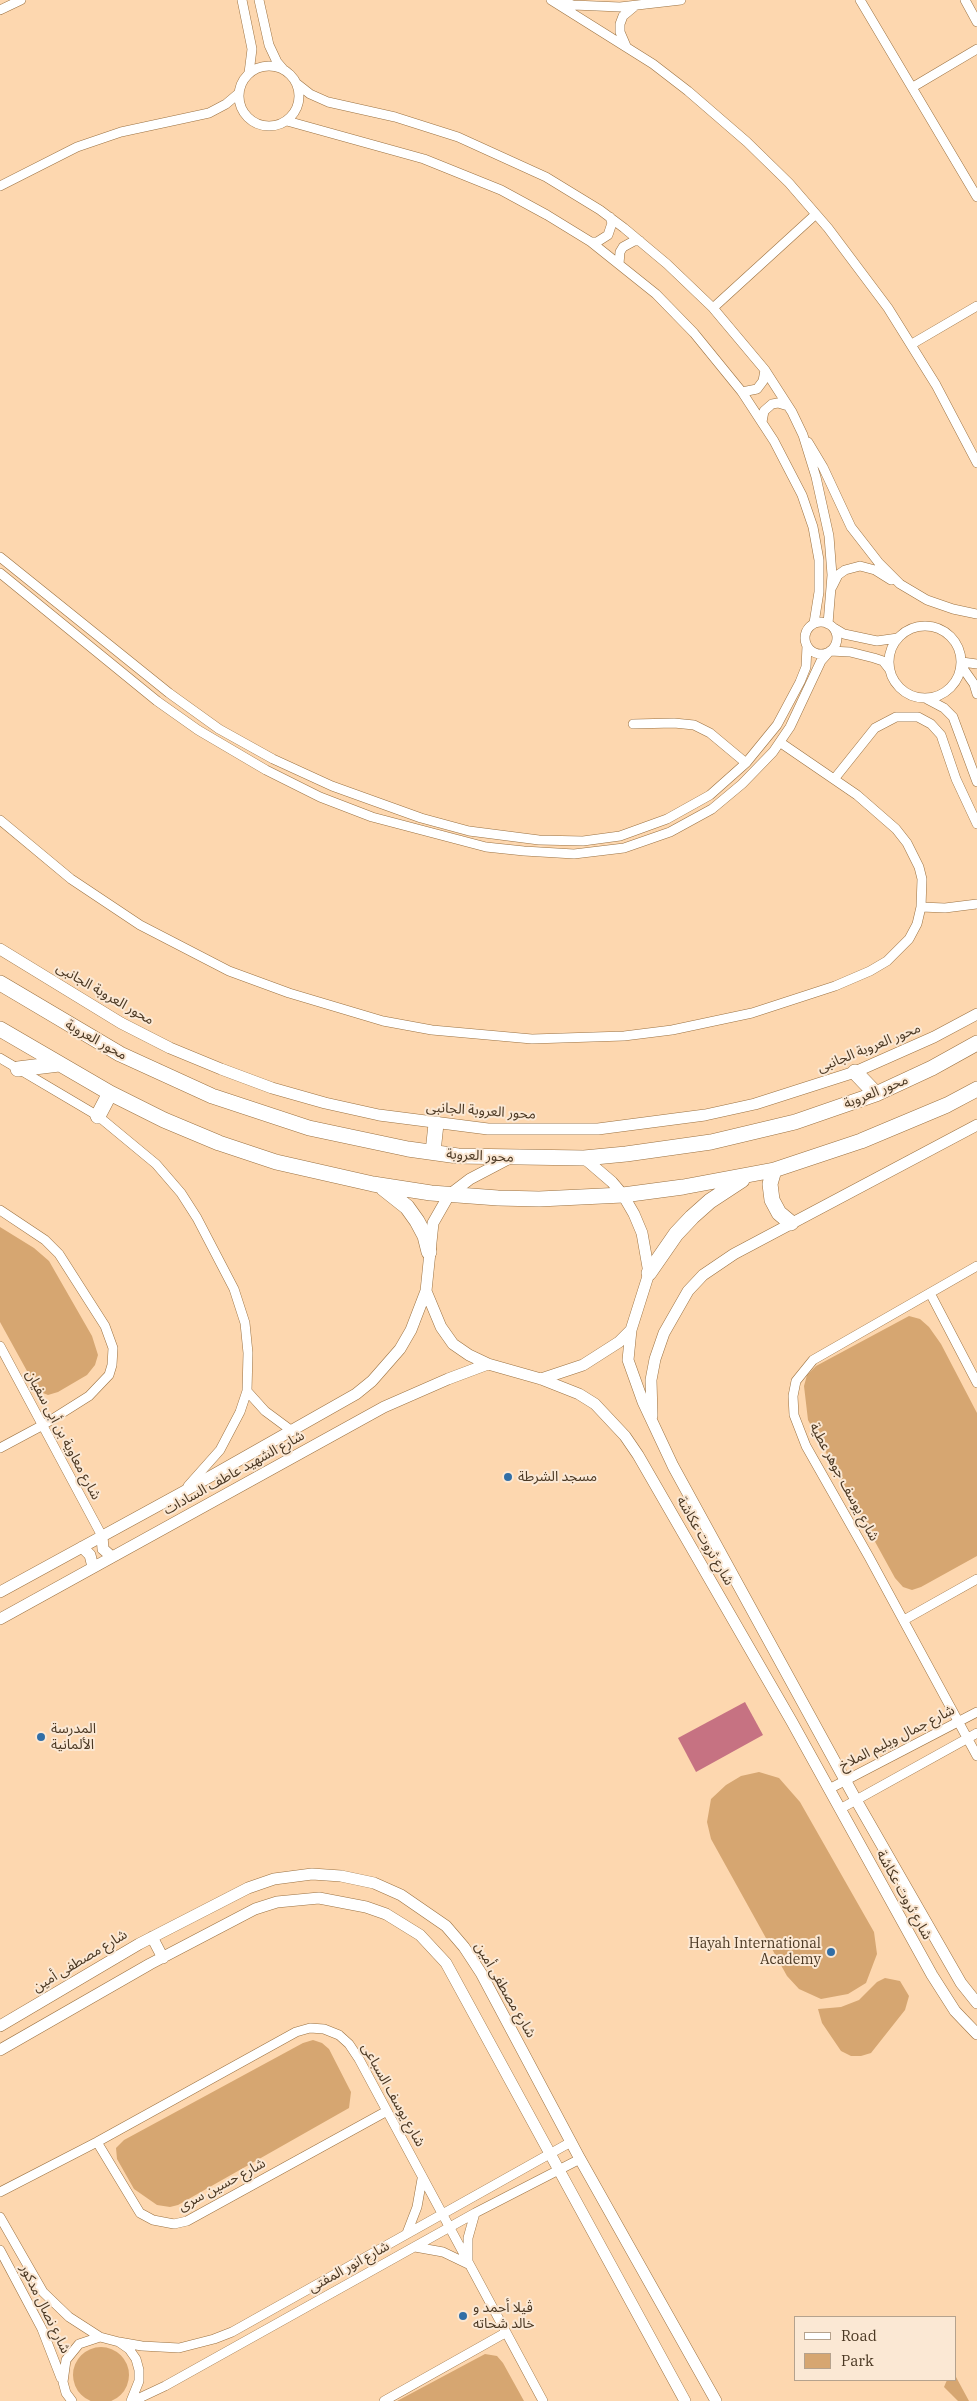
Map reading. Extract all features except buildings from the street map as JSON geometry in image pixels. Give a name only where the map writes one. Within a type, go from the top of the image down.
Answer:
[{"type":"main road","name":"محور العروبة","points":[[0,983],[120,1054],[212,1096],[308,1128],[358,1140],[433,1152],[510,1158],[584,1158],[669,1149],[737,1136],[795,1122],[876,1094],[977,1043]]},
{"type":"main road","points":[[0,1029],[110,1093],[164,1120],[219,1142],[276,1162],[380,1186],[449,1195],[539,1199],[623,1195],[750,1175],[820,1156],[894,1128],[947,1105],[977,1089]]},
{"type":"main road","points":[[960,1053],[977,1033]]},
{"type":"main road","points":[[18,1069],[60,1064]]},
{"type":"main road","points":[[855,1072],[876,1094]]},
{"type":"main road","points":[[98,1116],[110,1093]]},
{"type":"main road","points":[[433,1152],[436,1124]]},
{"type":"main road","points":[[774,1170],[770,1184],[772,1200],[779,1213],[791,1224]]},
{"type":"main road","points":[[648,1273],[676,1234],[692,1217],[729,1187],[750,1175]]},
{"type":"main road","points":[[380,1186],[407,1207],[417,1220],[425,1236],[429,1252]]},
{"type":"street","points":[[0,10],[21,0]]},
{"type":"street","points":[[242,0],[252,49],[249,73]]},
{"type":"street","points":[[259,0],[269,44],[277,62],[296,83],[310,94],[328,102],[426,126],[488,149],[546,177],[610,217],[640,241],[713,308],[765,370],[824,467],[844,513],[859,540],[900,584]]},
{"type":"street","points":[[551,0],[653,64],[718,116],[775,169],[816,214],[870,283],[912,344],[940,392],[977,463]]},
{"type":"street","points":[[555,0],[588,6],[635,6],[681,0]]},
{"type":"street","points":[[860,0],[977,197]]},
{"type":"street","points":[[965,0],[977,22]]},
{"type":"street","points":[[626,46],[620,32],[620,24],[623,16],[635,6]]},
{"type":"street","points":[[912,88],[977,49]]},
{"type":"street","points":[[0,186],[77,147],[121,132],[209,114],[226,104],[239,93],[244,79],[249,73],[262,66],[284,70]]},
{"type":"street","points":[[287,121],[298,104],[299,93],[296,83]]},
{"type":"street","points":[[0,557],[146,676],[219,729],[301,772],[376,803],[420,818],[469,831],[539,840],[583,841],[620,836],[667,819],[710,796],[734,775],[767,738],[786,711],[806,667],[807,646],[805,633],[814,623],[819,576],[813,527],[802,495],[762,422],[712,353],[676,313],[619,264],[591,242],[525,203],[452,169],[396,150],[287,121],[268,127],[250,120],[243,112],[239,93]]},
{"type":"street","points":[[713,308],[816,214]]},
{"type":"street","points":[[591,242],[603,240],[608,236],[611,230],[610,217]]},
{"type":"street","points":[[619,264],[620,252],[623,247],[634,241],[640,241]]},
{"type":"street","points":[[912,344],[977,306]]},
{"type":"street","points":[[742,392],[757,389],[763,380],[765,370]]},
{"type":"street","points":[[762,422],[764,411],[772,404],[778,403],[788,406]]},
{"type":"street","points":[[0,573],[150,695],[198,730],[292,784],[372,817],[486,847],[552,853],[596,853],[638,844],[670,832],[712,809],[742,784],[781,743],[822,661],[837,640],[831,626],[829,536],[816,477],[803,435]]},
{"type":"street","points":[[831,589],[844,570],[860,566],[875,570],[942,606],[977,614]]},
{"type":"street","points":[[814,623],[821,622],[844,634],[877,641],[888,641],[898,638],[914,628],[924,626],[943,630],[957,644],[962,665],[974,684],[977,694]]},
{"type":"street","points":[[890,670],[890,656],[898,638]]},
{"type":"street","points":[[807,646],[816,653],[850,652],[883,661],[900,689],[912,696],[927,699],[944,708],[956,722],[977,782]]},
{"type":"street","points":[[962,665],[977,664]]},
{"type":"street","points":[[927,699],[941,695],[953,687],[962,665]]},
{"type":"street","points":[[835,778],[875,728],[896,717],[918,717],[931,724],[942,735],[956,779],[977,824]]},
{"type":"street","points":[[633,724],[694,725],[710,733],[746,763]]},
{"type":"street","points":[[0,820],[44,858],[98,898],[149,930],[229,971],[289,993],[374,1018],[432,1030],[532,1040],[624,1036],[672,1030],[761,1010],[835,986],[870,972],[887,961],[909,939],[917,924],[921,907],[922,879],[919,867],[907,843],[884,818],[835,778],[781,743]]},
{"type":"street","points":[[734,775],[742,784]]},
{"type":"street","points":[[372,817],[376,803]]},
{"type":"street","points":[[921,907],[945,908],[977,904]]},
{"type":"street","name":"محور العروبة الجانبى","points":[[0,949],[121,1022],[170,1048],[272,1088],[325,1103],[379,1115],[436,1124],[488,1129],[543,1130],[653,1123],[756,1104],[855,1072],[934,1037],[977,1014]]},
{"type":"street","points":[[0,1058],[98,1116]]},
{"type":"street","name":"شارع الشهيد عاطف السادات","points":[[98,1116],[145,1153],[170,1178],[197,1218],[223,1266],[239,1302],[245,1323],[248,1353],[247,1391],[240,1412],[220,1450],[183,1492]]},
{"type":"street","points":[[652,1421],[651,1380],[654,1359],[673,1314],[688,1291],[719,1263],[976,1129]]},
{"type":"street","name":"شارع ثروت عكاشة","points":[[510,1158],[470,1180],[449,1195],[434,1223],[429,1252],[426,1291],[441,1327],[454,1344],[488,1364],[541,1379],[579,1394],[595,1404],[630,1442],[829,1788],[913,1941],[955,2011],[977,2034]]},
{"type":"street","name":"شارع ثروت عكاشة","points":[[584,1158],[623,1195],[642,1233],[648,1273],[632,1330],[628,1360],[634,1383],[673,1466],[856,1800],[961,1983],[977,2003]]},
{"type":"street","points":[[0,1210],[39,1236],[59,1254],[105,1326],[113,1348],[112,1365],[109,1375],[100,1385],[72,1408],[0,1448]]},
{"type":"street","name":"شارع يوسف جوهر عطية","points":[[977,1266],[813,1360],[796,1381],[793,1396],[794,1414],[806,1446],[904,1620],[977,1756]]},
{"type":"street","name":"شارع الشهيد عاطف السادات","points":[[0,1592],[183,1492],[356,1394],[387,1366],[411,1330],[426,1291]]},
{"type":"street","points":[[930,1293],[977,1383]]},
{"type":"street","points":[[541,1379],[583,1365],[613,1346],[632,1330]]},
{"type":"street","name":"شارع معاوية بن أبى سفيان","points":[[0,1346],[102,1536]]},
{"type":"street","name":"شارع الشهيد عاطف السادات","points":[[0,1619],[384,1407],[488,1364]]},
{"type":"street","name":"شارع الشهيد عاطف السادات","points":[[247,1391],[265,1411],[292,1431]]},
{"type":"street","points":[[102,1536],[103,1549],[112,1557]]},
{"type":"street","points":[[82,1547],[90,1556],[93,1567]]},
{"type":"street","points":[[904,1620],[977,1579]]},
{"type":"street","name":"شارع جمال ويليم الملاخ","points":[[829,1788],[977,1712]]},
{"type":"street","points":[[840,1808],[977,1733]]},
{"type":"street","name":"شارع مصطفى أمين","points":[[0,2026],[152,1937],[227,1898],[274,1879],[312,1874],[341,1876],[374,1883],[401,1895],[446,1926],[464,1947],[716,2401]]},
{"type":"street","points":[[0,2050],[150,1964],[255,1909],[277,1902],[319,1898],[336,1900],[386,1914],[420,1936],[446,1964],[685,2401]]},
{"type":"street","points":[[906,1928],[922,1917]]},
{"type":"street","points":[[913,1941],[921,1934],[931,1932]]},
{"type":"street","points":[[152,1937],[163,1958]]},
{"type":"street","points":[[139,1944],[150,1964]]},
{"type":"street","name":"شارع يوسف السباعى","points":[[0,2192],[97,2142],[296,2032],[310,2028],[324,2029],[339,2035],[349,2044],[543,2401]]},
{"type":"street","name":"شارع حسين سرى","points":[[97,2142],[140,2213],[153,2220],[174,2224],[187,2221],[387,2111]]},
{"type":"street","name":"شارع انور المفتى","points":[[119,2342],[142,2346],[179,2348],[214,2339],[336,2274],[571,2142]]},
{"type":"street","name":"شارع انور المفتى","points":[[132,2401],[165,2386],[475,2213],[580,2159]]},
{"type":"street","points":[[407,2233],[417,2207],[422,2179]]},
{"type":"street","points":[[414,2247],[443,2252],[468,2265],[468,2238],[475,2213]]},
{"type":"street","name":"شارع نصال مدكور","points":[[0,2217],[43,2292],[69,2317],[100,2337],[119,2342]]},
{"type":"street","name":"شارع نصال مدكور","points":[[0,2250],[42,2329],[63,2382],[66,2397]]},
{"type":"street","points":[[384,2401],[505,2333]]},
{"type":"street","points":[[63,2382],[66,2360],[72,2351],[89,2339],[100,2337]]},
{"type":"street","points":[[119,2342],[132,2354],[139,2370],[139,2382],[132,2401]]},
{"type":"street","points":[[66,2397],[72,2401]]},
{"type":"green space","points":[[0,1227],[34,1248],[49,1261],[92,1336],[98,1355],[95,1365],[87,1375],[58,1392],[48,1395],[38,1391],[0,1322]]},
{"type":"green space","points":[[909,1316],[920,1319],[929,1327],[941,1344],[977,1413],[977,1556],[921,1587],[912,1590],[903,1587],[895,1578],[808,1420],[804,1386],[807,1375],[816,1366]]},
{"type":"green space","points":[[759,1772],[779,1778],[800,1802],[874,1932],[877,1954],[866,1983],[848,1994],[821,1999],[799,1989],[787,1976],[711,1839],[707,1822],[711,1799],[726,1785],[741,1776]]},
{"type":"green space","points":[[885,1978],[900,1981],[909,1996],[905,2010],[871,2053],[851,2056],[841,2051],[822,2023],[818,2009],[841,2007],[859,2000],[877,1982]]},
{"type":"green space","points":[[313,2040],[322,2043],[329,2049],[351,2092],[349,2108],[178,2205],[170,2207],[157,2205],[134,2189],[117,2159],[116,2148],[124,2140],[303,2043]]},
{"type":"green space","points":[[101,2347],[112,2349],[121,2355],[127,2364],[127,2386],[121,2395],[112,2401],[90,2401],[81,2395],[75,2386],[73,2375],[75,2364],[81,2355],[90,2349]]},
{"type":"green space","points":[[485,2354],[497,2356],[503,2363],[524,2401],[397,2401]]},
{"type":"green space","points":[[957,2379],[969,2401],[958,2401],[944,2387],[947,2381],[957,2381]]},
{"type":"shaded area","points":[[745,1702],[763,1735],[696,1772],[678,1738]]},
{"type":"place","name":"مسجد الشرطة","points":[[508,1477]]},
{"type":"place","name":"المدرسة الألمانية","points":[[41,1737]]},
{"type":"place","name":"Hayah International Academy","points":[[831,1952]]},
{"type":"place","name":"ڤيلا أحمد و خالد شحاته","points":[[463,2316]]}]
